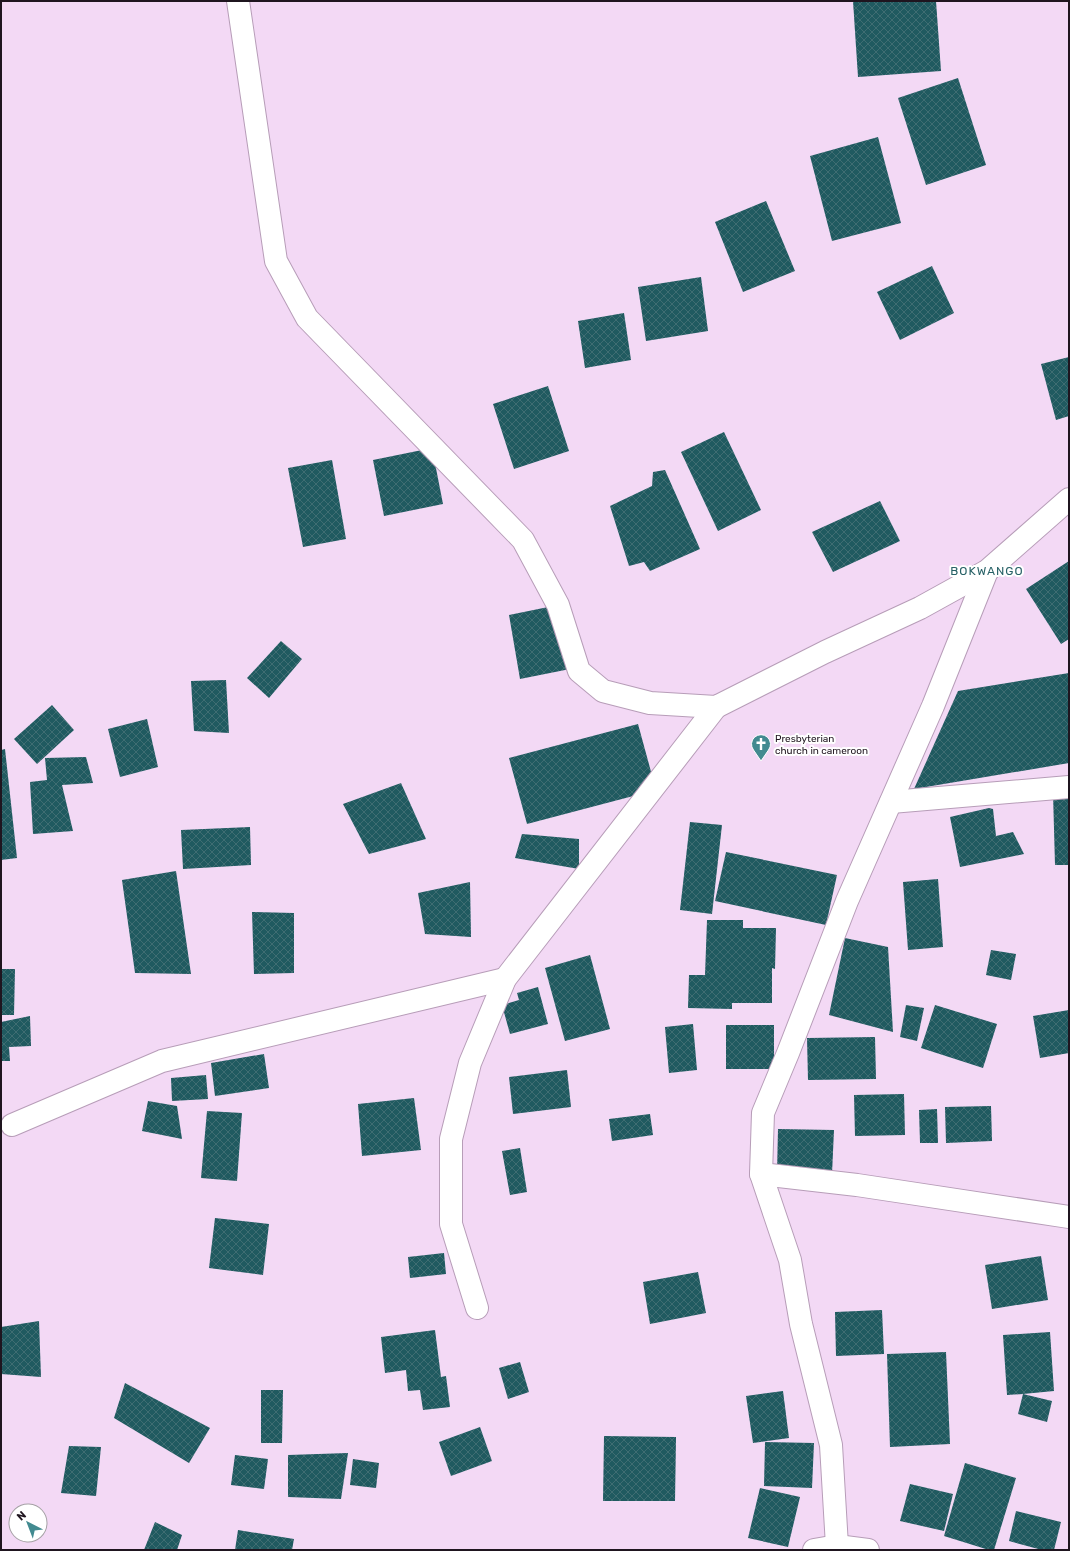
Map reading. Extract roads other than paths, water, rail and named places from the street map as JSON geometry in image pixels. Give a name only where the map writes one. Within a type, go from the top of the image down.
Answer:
[{"type":"street","points":[[238,1],[276,262],[307,318],[523,540],[558,605],[579,670],[602,691],[650,703],[716,707]]},
{"type":"street","points":[[477,1308],[451,1224],[451,1139],[470,1063],[505,979],[716,707],[825,652],[920,608],[988,571],[1069,499]]},
{"type":"street","points":[[837,1546],[831,1445],[801,1324],[790,1260],[761,1174],[763,1113],[847,901],[933,706],[988,571]]},
{"type":"street","points":[[891,802],[1069,787]]},
{"type":"street","points":[[12,1125],[162,1061],[505,979]]},
{"type":"street","points":[[761,1174],[857,1185],[1069,1217]]},
{"type":"street","points":[[814,1550],[837,1546],[868,1550]]},
{"type":"place","name":"Presbyterian church in cameroon","points":[[761,761]]},
{"type":"district","name":"BOKWANGO","points":[[987,571]]}]
